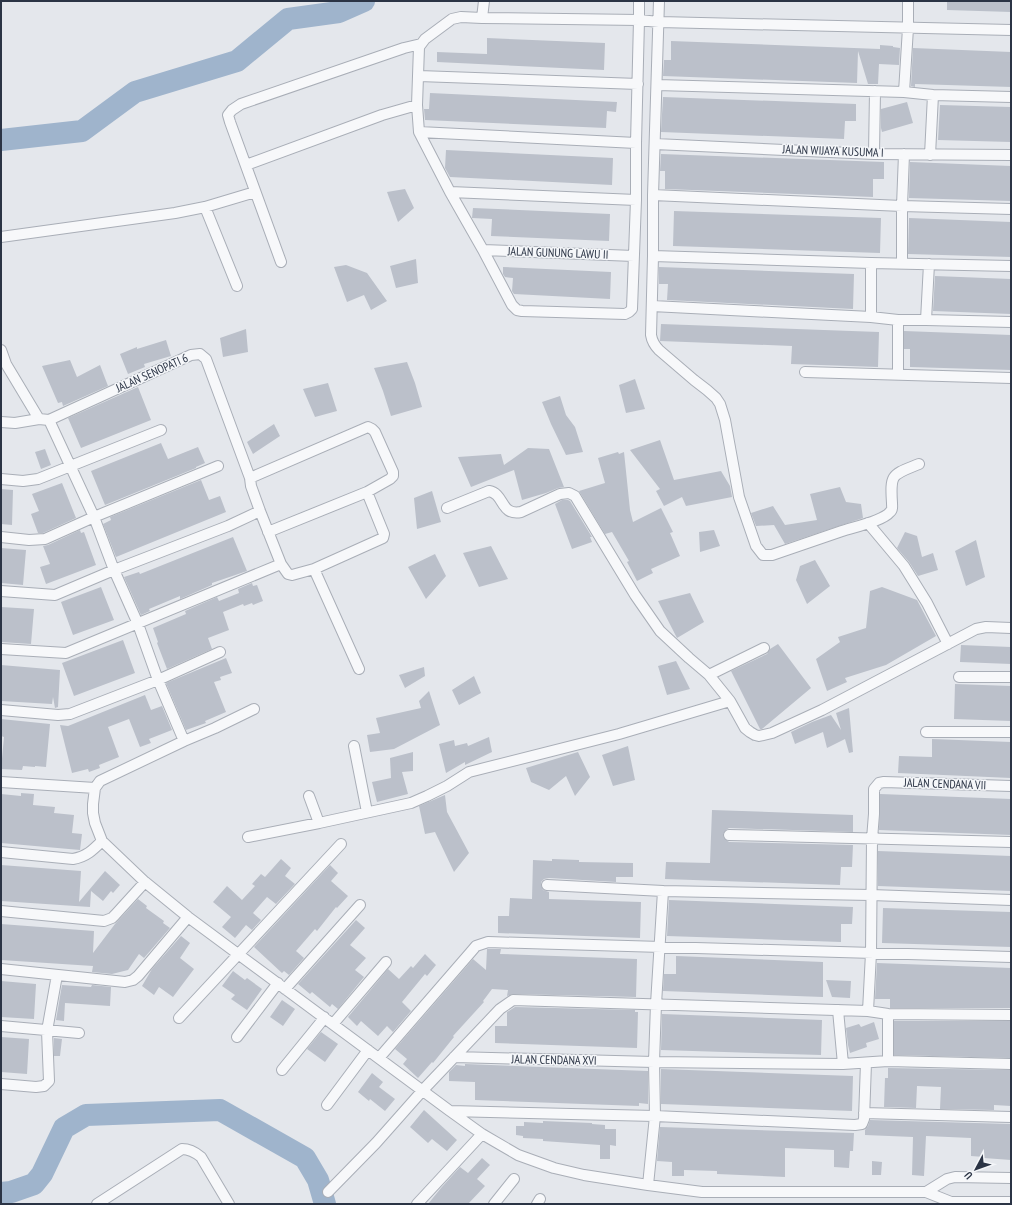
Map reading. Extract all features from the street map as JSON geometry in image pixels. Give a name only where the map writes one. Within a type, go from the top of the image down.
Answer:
[{"type":"street","points":[[482,18],[484,1]]},
{"type":"street","points":[[640,1],[639,20],[636,143],[633,306],[629,312],[625,314],[517,310],[512,305],[419,132],[419,47],[425,38],[452,19],[461,17],[639,20],[659,22],[1011,30]]},
{"type":"street","points":[[659,1],[653,195],[651,335],[654,345],[712,394],[720,404],[725,420],[739,497],[756,546],[763,555],[772,555],[868,523],[884,516],[892,510],[892,480],[900,472],[919,464]]},
{"type":"street","points":[[904,92],[908,1]]},
{"type":"street","points":[[281,262],[228,114],[241,104],[404,48],[422,44]]},
{"type":"street","points":[[419,76],[638,84]]},
{"type":"street","points":[[657,85],[904,92],[933,95],[1011,97]]},
{"type":"street","points":[[874,91],[874,154]]},
{"type":"street","points":[[930,155],[933,95]]},
{"type":"street","points":[[246,165],[382,115],[418,105]]},
{"type":"street","points":[[419,132],[636,143]]},
{"type":"street","name":"JALAN WIJAYA KUSUMA I","points":[[655,144],[874,154],[1011,155]]},
{"type":"street","points":[[902,263],[904,154]]},
{"type":"street","points":[[1,237],[175,213],[205,207],[255,192]]},
{"type":"street","points":[[450,192],[636,200]]},
{"type":"street","points":[[653,195],[902,206],[1011,209]]},
{"type":"street","points":[[205,207],[237,286]]},
{"type":"street","name":"JALAN GUNUNG LAWU II","points":[[483,250],[634,256]]},
{"type":"street","points":[[653,256],[1011,266]]},
{"type":"street","points":[[871,263],[871,317]]},
{"type":"street","points":[[926,320],[929,264]]},
{"type":"street","points":[[652,306],[871,317],[898,320],[1011,322]]},
{"type":"street","points":[[898,320],[898,374]]},
{"type":"street","points":[[1,350],[4,364],[44,419],[71,467],[94,517],[114,570],[138,624],[158,680],[184,741]]},
{"type":"street","name":"JALAN SENOPATI 6","points":[[1,422],[20,422],[44,419],[191,355],[200,354],[206,359],[250,478]]},
{"type":"street","points":[[805,372],[1011,378]]},
{"type":"street","points":[[268,532],[367,492],[392,477],[393,474],[375,432],[368,427],[250,478],[251,486],[260,511],[280,564],[288,574],[292,575],[314,569],[383,538],[384,534],[367,492]]},
{"type":"street","points":[[1,479],[31,481],[38,479],[161,430]]},
{"type":"street","points":[[1,537],[30,540],[45,539],[94,517],[218,466]]},
{"type":"street","points":[[447,508],[491,491],[498,496],[508,511],[515,513],[522,512],[560,494],[571,493],[578,500],[635,595],[660,631],[709,675],[730,701],[745,728],[759,736],[772,733],[822,710],[976,629],[986,627],[1011,628]]},
{"type":"street","points":[[1,591],[55,596],[114,570],[228,526],[260,511]]},
{"type":"street","points":[[868,523],[904,566],[927,603],[948,644]]},
{"type":"street","points":[[1,649],[66,653],[280,564]]},
{"type":"street","points":[[314,569],[359,669]]},
{"type":"street","points":[[709,675],[764,648]]},
{"type":"street","points":[[1,710],[58,715],[70,714],[158,680],[220,652]]},
{"type":"street","points":[[959,677],[1011,677]]},
{"type":"street","points":[[248,837],[411,803],[447,786],[469,772],[619,734],[730,701]]},
{"type":"street","points":[[254,709],[100,781],[95,788],[93,813],[102,841],[145,882],[188,916],[482,1134],[518,1154],[554,1168],[584,1175],[702,1192],[926,1192],[950,1202],[1011,1202]]},
{"type":"street","points":[[926,732],[1011,732]]},
{"type":"street","points":[[354,746],[367,812]]},
{"type":"street","points":[[1,782],[95,788]]},
{"type":"street","name":"JALAN CENDANA VII","points":[[872,839],[874,789],[879,783],[1011,786]]},
{"type":"street","points":[[309,796],[319,823]]},
{"type":"street","points":[[729,835],[1011,842]]},
{"type":"street","points":[[868,1011],[871,953],[872,839]]},
{"type":"street","points":[[1,852],[73,859],[84,856],[92,851],[102,841]]},
{"type":"street","points":[[179,1018],[341,844]]},
{"type":"street","points":[[1,911],[104,921],[112,918],[145,882]]},
{"type":"street","points":[[547,885],[663,891],[871,895],[1011,900]]},
{"type":"street","points":[[648,1185],[655,1116],[654,1062],[656,1004],[663,891]]},
{"type":"street","points":[[237,1037],[282,986],[360,905]]},
{"type":"street","points":[[1,969],[125,982],[133,980],[188,916]]},
{"type":"street","points":[[379,1058],[476,946],[488,942],[659,948],[1011,956]]},
{"type":"street","points":[[333,1024],[386,962]]},
{"type":"street","points":[[1,1084],[44,1086],[48,1083],[50,1078],[47,1031],[56,974]]},
{"type":"street","points":[[328,1192],[376,1143],[423,1090],[500,1009],[513,1000],[868,1011],[888,1014],[1011,1015]]},
{"type":"street","points":[[838,1010],[843,1064]]},
{"type":"street","points":[[888,1014],[888,1061]]},
{"type":"street","points":[[282,1070],[324,1017]]},
{"type":"street","points":[[1,1026],[79,1033]]},
{"type":"street","points":[[328,1105],[368,1050]]},
{"type":"street","name":"JALAN CENDANA XVI","points":[[454,1057],[654,1062],[843,1064],[888,1061],[1011,1064]]},
{"type":"street","points":[[450,1111],[655,1116],[855,1125],[863,1122],[866,1063]]},
{"type":"street","points":[[864,1113],[1011,1117]]},
{"type":"street","points":[[417,1204],[482,1134]]},
{"type":"street","points":[[97,1204],[182,1149],[187,1149],[195,1152],[201,1157],[229,1204]]},
{"type":"street","points":[[926,1192],[948,1179],[955,1177],[1011,1178]]},
{"type":"street","points":[[494,1204],[514,1179]]},
{"type":"building","points":[[947,1],[1011,1],[1011,12],[947,10]]},
{"type":"building","points":[[487,38],[605,43],[604,70],[437,62],[437,52],[487,54]]},
{"type":"building","points":[[671,41],[880,49],[880,45],[893,46],[900,48],[899,65],[879,64],[878,84],[868,84],[858,51],[857,83],[663,76],[664,60],[671,60]]},
{"type":"building","points":[[913,48],[1011,52],[1011,87],[915,84],[915,87],[911,86]]},
{"type":"building","points":[[430,93],[617,102],[616,112],[607,111],[606,128],[425,120],[424,109],[429,109]]},
{"type":"building","points":[[663,97],[856,104],[856,121],[845,121],[844,139],[661,132]]},
{"type":"building","points":[[907,102],[913,123],[882,132],[881,109]]},
{"type":"building","points":[[940,105],[1011,107],[1011,142],[938,140]]},
{"type":"building","points":[[446,150],[613,158],[612,185],[450,177],[445,168]]},
{"type":"building","points":[[661,154],[884,162],[884,179],[873,179],[873,197],[665,189],[665,171],[660,171]]},
{"type":"building","points":[[910,162],[1011,166],[1011,201],[909,198]]},
{"type":"building","points":[[405,189],[414,208],[398,222],[387,192]]},
{"type":"building","points":[[473,208],[610,214],[609,241],[491,236],[492,219],[472,218]]},
{"type":"building","points":[[674,211],[881,218],[880,253],[673,246]]},
{"type":"building","points":[[909,218],[1011,222],[1011,257],[908,254]]},
{"type":"building","points":[[416,259],[418,283],[396,288],[390,266]]},
{"type":"building","points":[[346,265],[367,273],[387,301],[371,310],[364,295],[347,302],[334,267]]},
{"type":"building","points":[[503,267],[611,272],[610,299],[514,294],[512,291],[513,278],[505,277],[503,274]]},
{"type":"building","points":[[659,267],[854,274],[853,309],[667,300],[668,284],[659,284]]},
{"type":"building","points":[[935,276],[1011,279],[1011,314],[933,311]]},
{"type":"building","points":[[661,324],[879,332],[878,367],[791,364],[792,346],[660,341]]},
{"type":"building","points":[[246,329],[248,352],[223,357],[220,338]]},
{"type":"building","points":[[904,331],[1011,335],[1011,370],[910,367],[910,349],[904,349]]},
{"type":"building","points":[[166,340],[171,356],[144,364],[145,367],[128,374],[120,354],[137,347],[137,349]]},
{"type":"building","points":[[70,360],[77,377],[100,365],[108,386],[63,406],[62,402],[58,403],[42,366]]},
{"type":"building","points":[[407,362],[422,407],[391,416],[374,368]]},
{"type":"building","points":[[635,379],[645,409],[626,413],[619,385]]},
{"type":"building","points":[[328,383],[337,411],[315,417],[303,389]]},
{"type":"building","points":[[138,387],[151,420],[81,448],[68,418]]},
{"type":"building","points":[[560,396],[566,415],[575,427],[583,452],[566,455],[542,402]]},
{"type":"building","points":[[274,424],[280,436],[253,454],[247,442]]},
{"type":"building","points":[[660,440],[674,480],[721,471],[730,486],[732,497],[686,506],[682,497],[664,506],[656,491],[660,489],[630,450]]},
{"type":"building","points":[[161,443],[168,459],[198,447],[205,463],[105,505],[91,471]]},
{"type":"building","points":[[528,448],[549,449],[564,487],[522,500],[514,470],[471,487],[458,457],[501,454],[504,465]]},
{"type":"building","points":[[45,449],[51,465],[41,469],[35,452]]},
{"type":"building","points":[[618,452],[619,454],[624,452],[630,510],[633,522],[661,508],[673,532],[670,533],[680,556],[651,569],[653,573],[637,581],[627,562],[629,561],[612,532],[605,534],[579,491],[605,483],[598,458]]},
{"type":"building","points":[[201,480],[209,500],[220,496],[226,512],[116,557],[103,524],[111,520],[110,517]]},
{"type":"building","points":[[62,483],[76,518],[43,533],[38,533],[31,514],[39,511],[32,494]]},
{"type":"building","points":[[840,487],[846,502],[861,504],[863,518],[785,544],[774,525],[756,526],[751,513],[773,506],[785,525],[817,520],[810,494]]},
{"type":"building","points":[[1,489],[13,490],[12,525],[1,524]]},
{"type":"building","points":[[432,491],[441,522],[417,529],[414,498]]},
{"type":"building","points":[[562,500],[570,501],[592,537],[590,537],[592,542],[572,549],[555,504]]},
{"type":"building","points":[[80,530],[81,533],[84,532],[96,565],[46,584],[40,567],[50,564],[43,546]]},
{"type":"building","points":[[714,530],[720,546],[700,552],[699,532]]},
{"type":"building","points":[[905,532],[917,536],[922,557],[933,553],[938,570],[918,576],[897,548]]},
{"type":"building","points":[[233,537],[247,571],[212,583],[212,585],[180,599],[180,596],[149,609],[150,611],[141,615],[124,577],[139,572],[140,574]]},
{"type":"building","points":[[976,540],[985,577],[966,586],[955,551]]},
{"type":"building","points":[[491,546],[508,579],[479,587],[463,553]]},
{"type":"building","points":[[1,548],[26,550],[23,585],[1,583]]},
{"type":"building","points":[[435,554],[446,576],[426,599],[408,567]]},
{"type":"building","points":[[815,560],[830,586],[807,604],[796,580],[800,566]]},
{"type":"building","points":[[252,583],[253,586],[257,585],[263,601],[253,605],[252,603],[244,606],[243,604],[223,612],[229,630],[208,638],[212,649],[167,669],[153,628],[186,614],[185,611],[217,597],[219,601],[239,593],[238,589]]},
{"type":"building","points":[[101,587],[114,620],[73,635],[61,602]]},
{"type":"building","points":[[882,587],[917,600],[936,636],[886,665],[845,678],[847,682],[827,691],[816,659],[840,642],[838,637],[866,628],[870,591]]},
{"type":"building","points":[[690,593],[704,622],[677,638],[658,601]]},
{"type":"building","points":[[1,607],[34,609],[31,644],[1,642]]},
{"type":"building","points":[[123,640],[135,673],[74,696],[62,663]]},
{"type":"building","points":[[778,644],[811,688],[762,729],[760,729],[731,671],[767,654],[770,649]]},
{"type":"building","points":[[961,645],[1011,647],[1011,664],[960,662]]},
{"type":"building","points":[[226,658],[232,673],[220,677],[221,680],[214,682],[226,712],[205,721],[206,723],[186,730],[166,683]]},
{"type":"building","points":[[676,661],[690,689],[667,695],[658,666]]},
{"type":"building","points":[[1,665],[60,670],[58,707],[55,708],[53,697],[52,704],[1,701]]},
{"type":"building","points":[[424,667],[425,676],[405,688],[399,675]]},
{"type":"building","points":[[474,676],[481,693],[459,705],[452,690]]},
{"type":"building","points":[[955,684],[1011,686],[1011,721],[954,719]]},
{"type":"building","points":[[429,691],[440,725],[394,749],[370,752],[367,735],[380,733],[376,718],[421,708],[419,701]]},
{"type":"building","points":[[145,695],[151,710],[162,706],[172,730],[149,739],[151,743],[140,747],[129,719],[108,727],[119,757],[99,765],[100,768],[89,772],[88,769],[72,773],[60,725],[68,726]]},
{"type":"building","points":[[849,708],[853,752],[849,753],[845,739],[827,748],[823,732],[795,744],[791,732],[831,715],[841,730],[836,713]]},
{"type":"building","points":[[1,719],[50,724],[46,767],[23,766],[22,770],[1,769],[4,737],[1,736]]},
{"type":"building","points":[[489,737],[492,752],[465,765],[465,762],[446,773],[439,744],[454,740],[455,746],[467,743],[468,746]]},
{"type":"building","points":[[932,739],[1011,742],[1011,778],[898,773],[899,756],[932,757]]},
{"type":"building","points":[[628,746],[635,780],[613,786],[602,755]]},
{"type":"building","points":[[413,752],[413,771],[402,772],[408,794],[377,802],[372,782],[391,778],[390,758]]},
{"type":"building","points":[[578,752],[590,777],[575,796],[566,776],[549,790],[531,782],[526,768]]},
{"type":"building","points":[[21,793],[34,794],[33,805],[55,807],[54,813],[74,815],[72,833],[82,834],[80,850],[1,843],[1,794],[21,796]]},
{"type":"building","points":[[880,794],[1011,799],[1011,835],[879,830]]},
{"type":"building","points":[[445,795],[447,812],[469,853],[454,872],[435,832],[425,834],[419,806]]},
{"type":"building","points":[[712,810],[853,815],[853,832],[729,828],[723,834],[724,838],[729,842],[853,845],[852,867],[841,867],[840,885],[665,879],[666,862],[710,863]]},
{"type":"building","points":[[878,851],[1011,856],[1011,891],[878,886]]},
{"type":"building","points":[[281,859],[291,868],[285,876],[295,884],[276,904],[267,897],[253,913],[261,920],[252,930],[246,925],[235,938],[222,927],[231,917],[213,902],[227,886],[242,900],[255,886],[252,884],[261,874],[265,877]]},
{"type":"building","points":[[552,859],[579,860],[579,862],[633,863],[633,877],[616,877],[616,882],[549,878],[544,879],[541,882],[541,885],[543,890],[549,892],[549,899],[641,902],[640,938],[498,933],[498,916],[509,916],[510,898],[532,899],[533,860],[552,861]]},
{"type":"building","points":[[1,865],[81,871],[79,902],[105,871],[120,885],[113,893],[111,891],[103,901],[91,891],[90,907],[1,901]]},
{"type":"building","points":[[330,865],[338,873],[331,881],[348,896],[337,908],[336,907],[317,931],[315,929],[296,951],[304,958],[289,975],[284,971],[282,973],[254,947]]},
{"type":"building","points":[[138,899],[147,906],[146,908],[164,921],[163,923],[170,928],[144,958],[139,954],[128,970],[112,974],[92,972],[93,966],[1,960],[1,924],[94,931],[93,953],[115,924]]},
{"type":"building","points":[[669,900],[853,907],[852,924],[841,924],[841,942],[667,936]]},
{"type":"building","points":[[883,908],[1011,912],[1011,947],[882,943]]},
{"type":"building","points":[[356,920],[365,928],[350,945],[366,958],[355,970],[364,977],[338,1009],[332,1004],[330,1007],[312,992],[310,994],[298,984]]},
{"type":"building","points":[[181,936],[190,943],[180,958],[194,969],[173,997],[159,987],[154,995],[142,986],[152,969]]},
{"type":"building","points":[[487,949],[501,949],[500,954],[637,959],[636,997],[513,994],[507,996],[508,990],[492,989],[483,1001],[484,1002],[453,1036],[454,1037],[433,1063],[432,1062],[418,1078],[403,1064],[407,1059],[395,1049],[473,959],[486,970]]},
{"type":"building","points":[[425,954],[436,965],[427,976],[425,974],[402,1002],[411,1011],[393,1032],[387,1026],[378,1036],[361,1021],[357,1026],[348,1017],[388,969],[399,979],[411,966],[413,968]]},
{"type":"building","points":[[676,956],[823,962],[823,997],[663,991],[664,974],[676,974]]},
{"type":"building","points":[[877,963],[1011,968],[1011,1008],[890,1008],[890,999],[875,999]]},
{"type":"building","points":[[233,971],[245,980],[247,978],[262,989],[247,1010],[231,999],[235,995],[222,986]]},
{"type":"building","points":[[826,980],[851,981],[850,998],[832,997]]},
{"type":"building","points":[[1,981],[36,984],[34,1019],[1,1017]]},
{"type":"building","points":[[62,985],[91,987],[92,985],[111,987],[110,1006],[65,1003],[64,1021],[56,1020]]},
{"type":"building","points":[[282,1000],[295,1009],[283,1026],[270,1017]]},
{"type":"building","points":[[515,1007],[635,1010],[635,1012],[638,1012],[637,1048],[495,1043],[495,1026],[507,1026],[507,1012]]},
{"type":"building","points":[[662,1014],[822,1020],[821,1055],[661,1050]]},
{"type":"building","points":[[894,1021],[1011,1021],[1011,1058],[894,1055]]},
{"type":"building","points":[[874,1022],[879,1039],[866,1043],[867,1047],[850,1053],[846,1028],[859,1024],[861,1027]]},
{"type":"building","points":[[321,1032],[338,1044],[325,1062],[307,1049]]},
{"type":"building","points":[[1,1037],[29,1039],[27,1074],[1,1072]]},
{"type":"building","points":[[54,1038],[62,1039],[60,1056],[54,1056]]},
{"type":"building","points":[[465,1064],[648,1071],[648,1104],[639,1103],[639,1106],[475,1100],[475,1082],[449,1081],[449,1072],[456,1065],[465,1066]]},
{"type":"building","points":[[888,1068],[1011,1070],[1011,1106],[994,1105],[994,1110],[940,1109],[941,1087],[917,1086],[916,1108],[884,1107],[885,1078],[888,1078]]},
{"type":"building","points":[[661,1069],[853,1076],[852,1111],[661,1104]]},
{"type":"building","points":[[372,1073],[383,1082],[379,1087],[395,1099],[385,1111],[358,1092]]},
{"type":"building","points":[[424,1110],[457,1140],[447,1151],[432,1139],[428,1143],[410,1127]]},
{"type":"building","points":[[870,1120],[1011,1124],[1011,1160],[971,1156],[971,1138],[926,1136],[924,1176],[912,1175],[913,1137],[865,1135],[865,1130]]},
{"type":"building","points":[[543,1121],[605,1125],[605,1129],[616,1129],[616,1146],[610,1145],[610,1159],[600,1159],[600,1145],[543,1141],[543,1139],[523,1138],[523,1136],[516,1135],[516,1126],[524,1126],[524,1122],[543,1123]]},
{"type":"building","points":[[660,1127],[854,1133],[853,1151],[850,1151],[849,1168],[834,1167],[834,1150],[785,1148],[785,1177],[717,1174],[717,1171],[684,1170],[684,1176],[672,1176],[672,1162],[657,1161]]},
{"type":"building","points":[[482,1158],[490,1165],[477,1179],[485,1186],[468,1204],[428,1204],[460,1167],[468,1173]]},
{"type":"building","points":[[872,1161],[882,1162],[881,1175],[872,1175]]},
{"type":"waterway","points":[[1,140],[82,131],[135,92],[237,61],[288,19],[339,12],[364,1]]},
{"type":"waterway","points":[[1,1193],[11,1192],[34,1184],[42,1174],[64,1128],[86,1115],[220,1110],[305,1158],[318,1180],[325,1204]]}]
